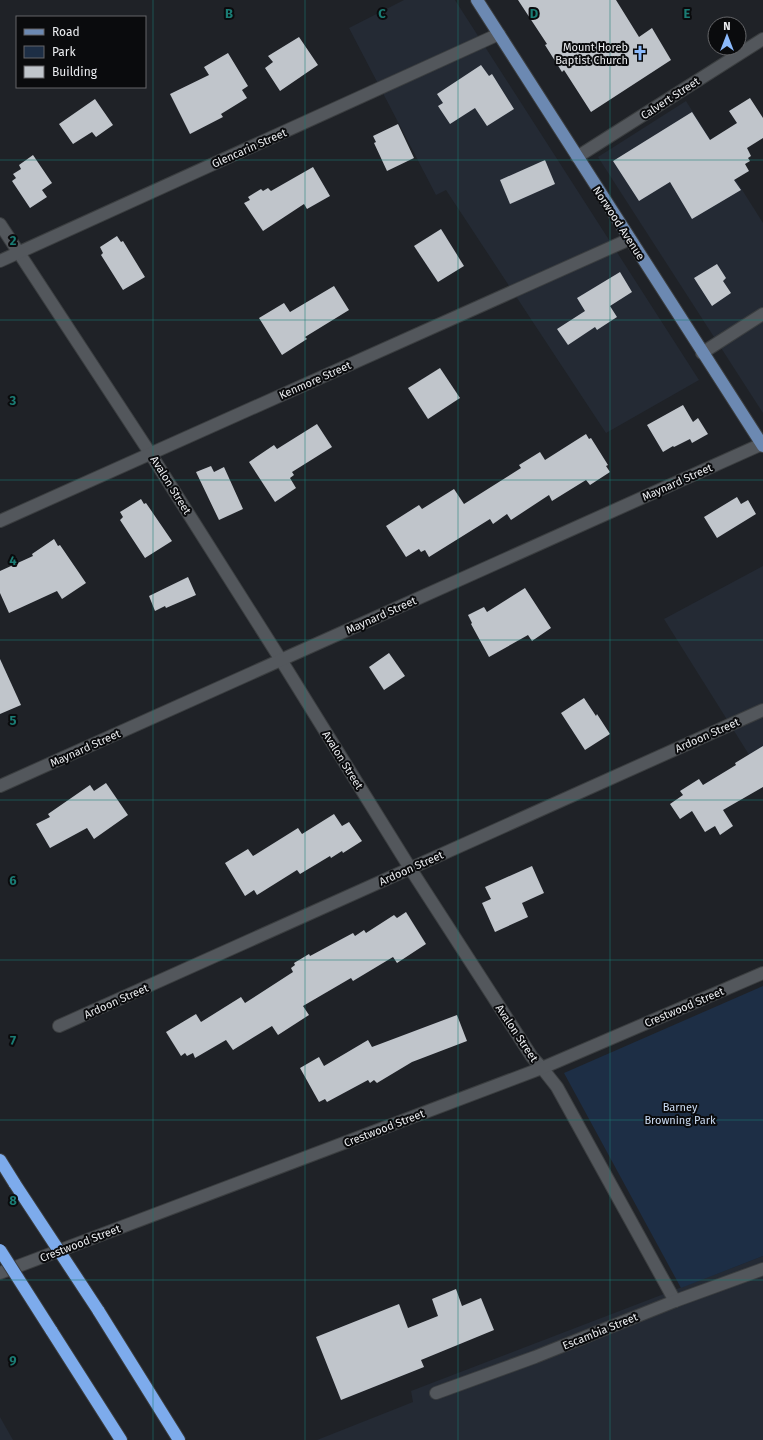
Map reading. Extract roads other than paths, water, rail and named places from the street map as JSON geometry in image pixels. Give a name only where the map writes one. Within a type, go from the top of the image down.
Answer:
[{"type":"highway","points":[[0,1160],[98,1310],[180,1440]]},
{"type":"highway","points":[[0,1250],[121,1440]]},
{"type":"main road","name":"Norwood Avenue","points":[[477,0],[762,445]]},
{"type":"street","name":"Glencarin Street","points":[[0,261],[498,34]]},
{"type":"street","name":"Calvert Street","points":[[577,157],[763,38]]},
{"type":"street","name":"Avalon Street","points":[[0,224],[150,453],[410,868],[532,1057],[557,1087],[675,1301]]},
{"type":"street","name":"Kenmore Street","points":[[0,521],[630,239]]},
{"type":"street","points":[[702,353],[763,314]]},
{"type":"street","name":"Maynard Street","points":[[0,786],[762,445]]},
{"type":"street","name":"Ardoon Street","points":[[59,1026],[763,710]]},
{"type":"street","name":"Crestwood Street","points":[[0,1273],[542,1068],[763,973]]},
{"type":"street","name":"Escambia Street","points":[[436,1393],[535,1357],[675,1301],[763,1269]]},
{"type":"place","name":"Mount Horeb Baptist Church","points":[[640,53]]},
{"type":"park label","name":"Barney Browning Park","points":[[680,1113]]}]
